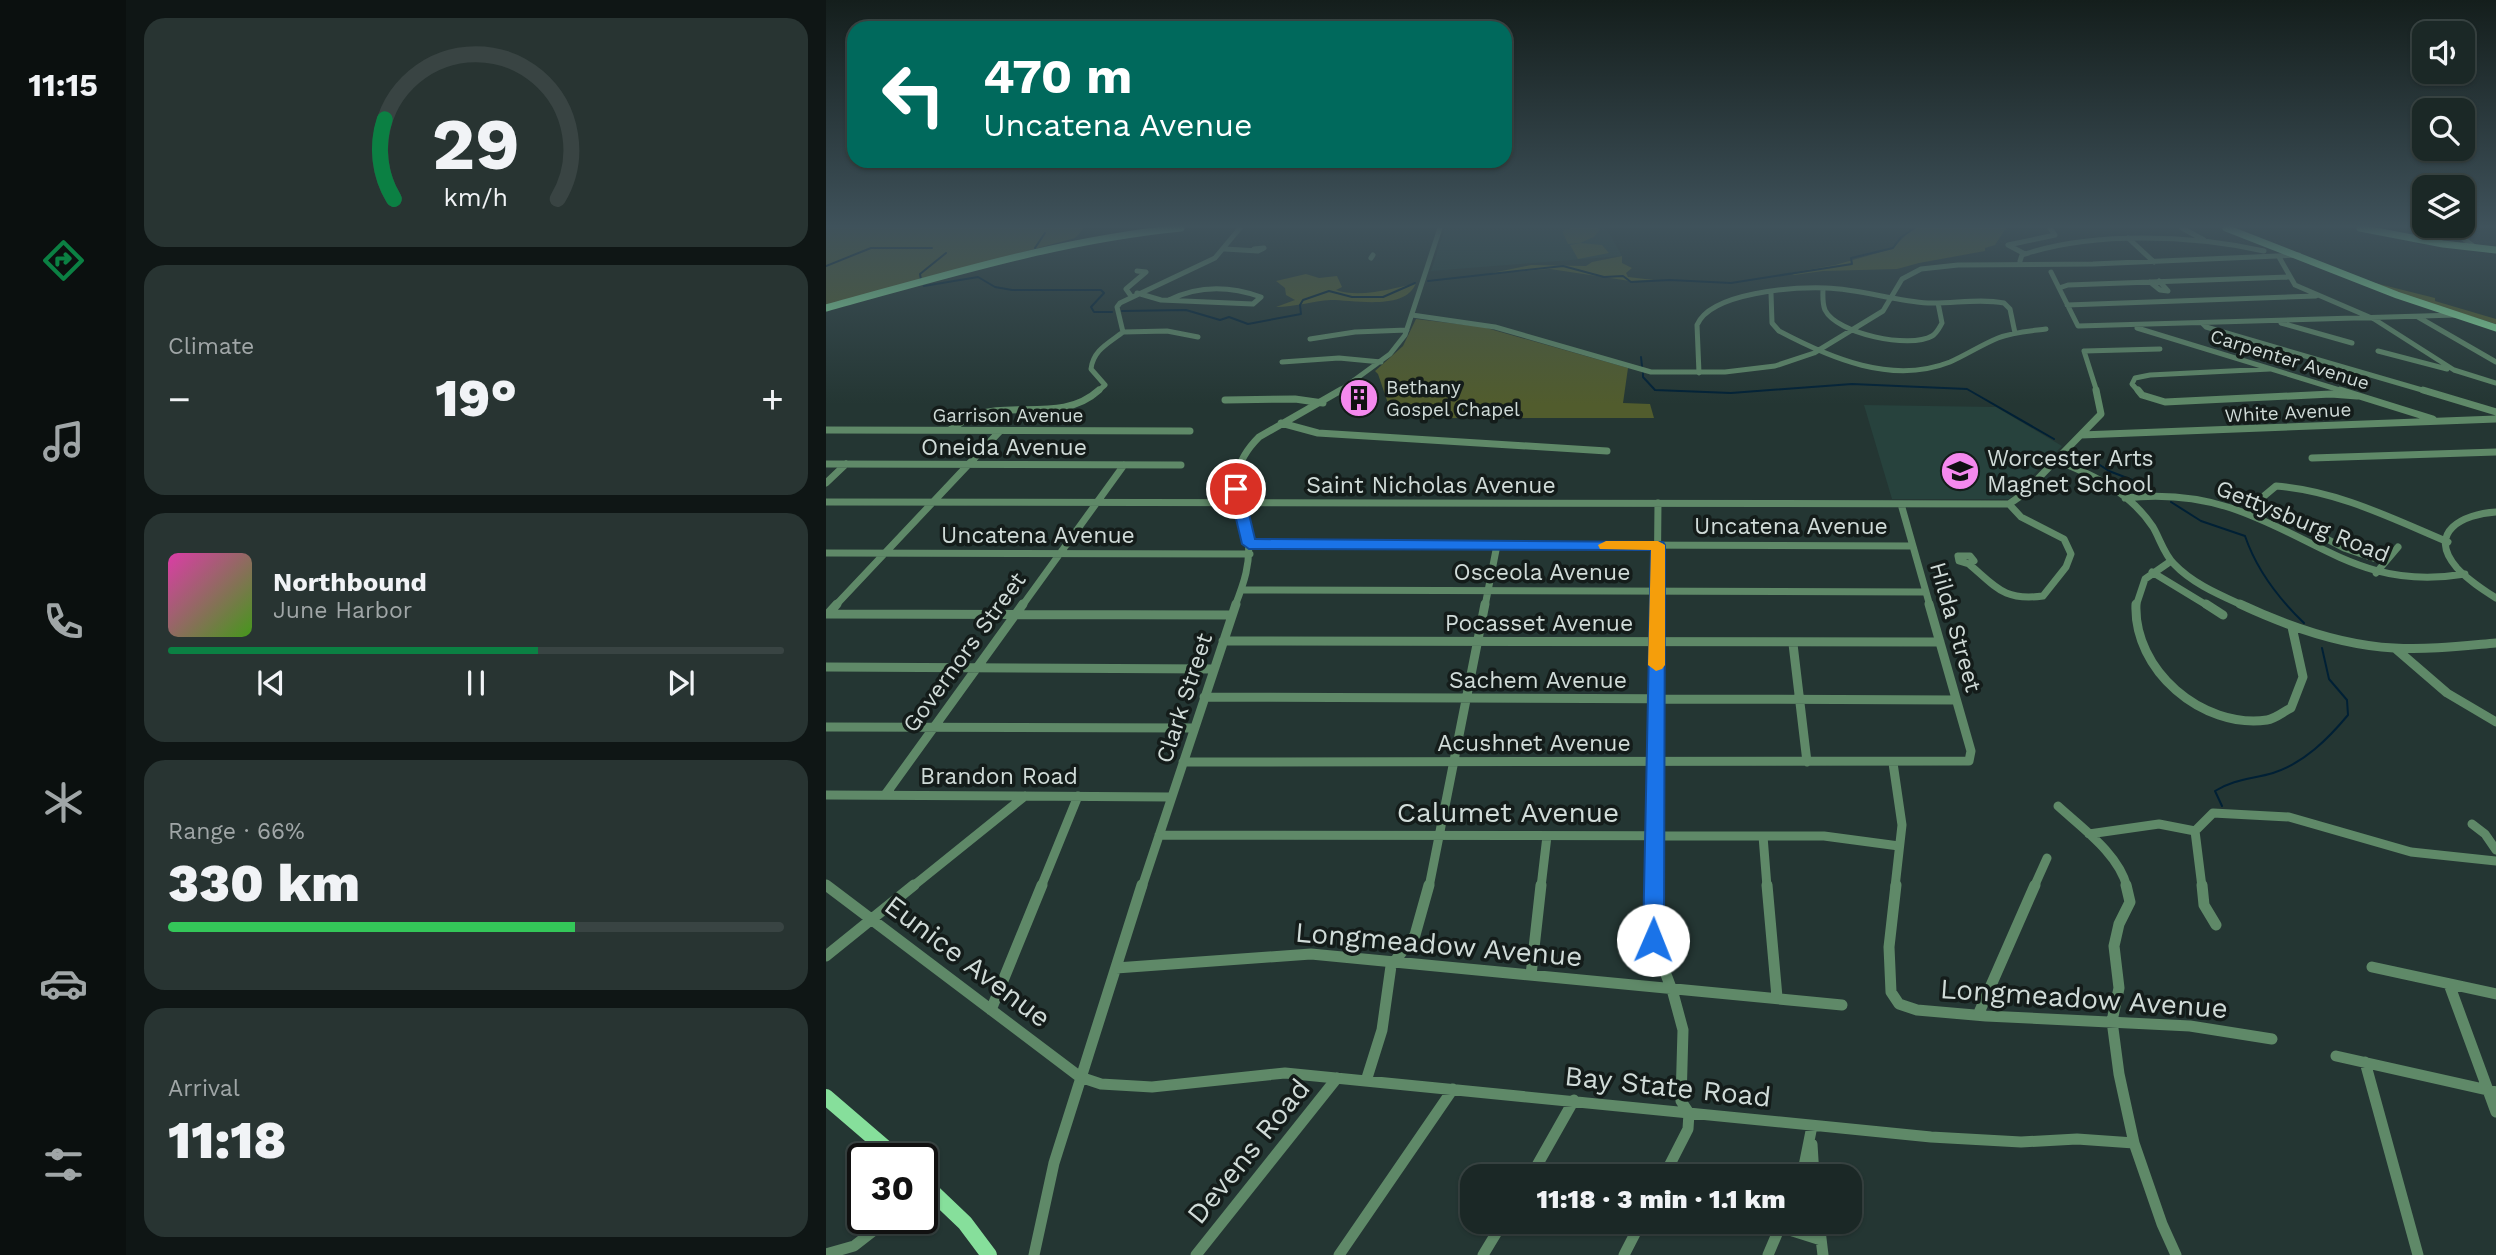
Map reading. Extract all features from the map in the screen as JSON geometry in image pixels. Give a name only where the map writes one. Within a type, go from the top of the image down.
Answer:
[{"type":"main road","points":[[826,308],[905,287]]},
{"type":"main road","points":[[2376,287],[2496,328]]},
{"type":"main road","points":[[826,1097],[880,1143]]},
{"type":"main road","points":[[938,1198],[965,1223],[989,1255]]},
{"type":"street","points":[[1129,287],[1126,289],[1134,294],[1170,300],[1252,304],[1261,297],[1243,291],[1203,289],[1184,292],[1170,300]]},
{"type":"street","points":[[1121,334],[1116,307],[1134,294],[1152,287]]},
{"type":"street","name":"Clark Street","points":[[1034,1255],[1057,1154],[1080,1077],[1213,669],[1242,590],[1249,549],[1236,475],[1241,458],[1259,438],[1282,423],[1323,403],[1381,362],[1396,347],[1407,330],[1421,287]]},
{"type":"street","points":[[1412,315],[1485,325],[1646,371],[1744,371],[1775,366],[1820,350],[1883,311],[1899,287]]},
{"type":"street","points":[[2155,287],[2168,291],[2164,287]]},
{"type":"street","points":[[2299,287],[2367,316],[2460,373]]},
{"type":"street","points":[[1699,373],[1697,325],[1702,314],[1724,301],[1771,293],[1823,288],[1938,303],[2004,303],[2010,309],[2015,333]]},
{"type":"street","points":[[1823,288],[1827,314],[1854,328],[1891,341],[1907,343],[1928,339],[1937,333],[1942,323],[1938,303]]},
{"type":"street","points":[[2059,288],[2078,326],[2456,315]]},
{"type":"street","points":[[1771,293],[1774,327],[1820,350],[1870,367],[1922,370],[1947,363],[1987,343],[2015,333],[2046,329]]},
{"type":"street","points":[[2067,305],[2320,296]]},
{"type":"street","points":[[2416,316],[2496,362]]},
{"type":"street","points":[[2272,320],[2353,343]]},
{"type":"street","points":[[2202,323],[2206,327],[2496,412]]},
{"type":"street","name":"Carpenter Avenue","points":[[2132,326],[2439,421]]},
{"type":"street","points":[[1310,339],[1355,332],[1407,330]]},
{"type":"street","points":[[950,430],[968,416],[981,413],[1003,409],[1065,407],[1092,398],[1105,384],[1091,369],[1091,360],[1098,350],[1121,334],[1167,331],[1198,337]]},
{"type":"street","points":[[1969,564],[2001,592],[2021,599],[2043,596],[2066,567],[2071,554],[2064,539],[2021,517],[2009,504],[2030,487],[2102,410],[2084,351],[2160,349]]},
{"type":"street","points":[[2378,351],[2496,383]]},
{"type":"street","points":[[1282,362],[1339,358],[1381,362]]},
{"type":"street","points":[[2270,369],[2185,372],[2137,377],[2132,384],[2139,393],[2165,402],[2331,394],[2357,396]]},
{"type":"street","points":[[1225,400],[1295,399],[1323,403]]},
{"type":"street","name":"White Avenue","points":[[2081,435],[2496,419]]},
{"type":"street","points":[[1282,423],[1318,433],[1607,452]]},
{"type":"street","name":"Garrison Avenue","points":[[826,430],[1190,431]]},
{"type":"street","points":[[827,614],[1000,430]]},
{"type":"street","points":[[2312,458],[2496,452]]},
{"type":"street","points":[[2056,460],[2096,478],[2125,498],[2152,527],[2171,561],[2187,575],[2229,599],[2292,627],[2346,642],[2396,649],[2496,643]]},
{"type":"street","name":"Oneida Avenue","points":[[826,464],[1181,465]]},
{"type":"street","points":[[826,483],[846,464]]},
{"type":"street","name":"Governors Street","points":[[885,795],[1124,465]]},
{"type":"street","points":[[2264,496],[2276,486],[2329,494],[2362,505],[2448,542]]},
{"type":"street","name":"Gettysburg Road","points":[[2125,498],[2164,494],[2232,509],[2376,573],[2419,580],[2465,574]]},
{"type":"street","name":"Saint Nicholas Avenue","points":[[826,502],[2009,504]]},
{"type":"street","points":[[1658,503],[1653,940],[1683,1030],[1681,1101],[1689,1113],[1688,1129],[1670,1164]]},
{"type":"street","name":"Hilda Street","points":[[1900,503],[1970,751],[1969,761]]},
{"type":"street","points":[[2496,512],[2463,517],[2449,533],[2448,542],[2448,554],[2465,574],[2496,598]]},
{"type":"street","points":[[2298,524],[2344,548],[2385,562]]},
{"type":"street","points":[[1366,1081],[1382,1030],[1394,963],[1411,942],[1422,916],[1497,545]]},
{"type":"street","name":"Uncatena Avenue","points":[[826,553],[1060,554],[1497,545],[1912,546]]},
{"type":"street","points":[[2376,573],[2398,547]]},
{"type":"street","points":[[2171,561],[2152,572],[2142,583],[2137,597],[2136,618],[2143,645],[2164,681],[2183,698],[2206,711],[2240,720],[2262,721],[2276,717],[2293,705],[2300,695],[2303,680],[2292,627]]},
{"type":"street","points":[[2152,572],[2223,615]]},
{"type":"street","name":"Osceola Avenue","points":[[1242,590],[1926,592]]},
{"type":"street","points":[[827,614],[1232,615]]},
{"type":"street","name":"Pocasset Avenue","points":[[1223,641],[1940,642]]},
{"type":"street","points":[[1793,643],[1807,762]]},
{"type":"street","points":[[2396,649],[2446,693],[2496,722]]},
{"type":"street","points":[[826,667],[1213,669]]},
{"type":"street","name":"Sachem Avenue","points":[[1204,697],[1956,700]]},
{"type":"street","points":[[826,727],[1194,728]]},
{"type":"street","name":"Acushnet Avenue","points":[[1183,762],[1969,761]]},
{"type":"street","points":[[1893,763],[1901,817],[1899,846]]},
{"type":"street","name":"Brandon Road","points":[[826,795],[1171,797]]},
{"type":"street","points":[[826,956],[1025,796]]},
{"type":"street","points":[[991,1010],[1078,796]]},
{"type":"street","points":[[2058,806],[2089,834],[2123,872],[2130,902],[2119,924],[2114,946],[2119,988],[2112,1021],[2119,1074],[2134,1143],[2162,1224],[2176,1255]]},
{"type":"street","points":[[2194,831],[2213,813],[2289,817],[2411,852],[2453,859],[2496,861]]},
{"type":"street","points":[[2089,834],[2159,824],[2194,831]]},
{"type":"street","points":[[2472,824],[2485,834],[2496,850]]},
{"type":"street","points":[[2194,831],[2204,905],[2216,925]]},
{"type":"street","name":"Calumet Avenue","points":[[1159,835],[1835,837],[1899,846]]},
{"type":"street","points":[[1531,975],[1547,836]]},
{"type":"street","points":[[1763,836],[1777,998]]},
{"type":"street","name":"Longmeadow Avenue","points":[[1899,846],[1889,947],[1891,992],[1895,1000],[1917,1010],[2190,1026],[2272,1039]]},
{"type":"street","points":[[1978,1015],[2047,858]]},
{"type":"street","name":"Eunice Avenue","points":[[826,885],[1080,1077]]},
{"type":"street","name":"Longmeadow Avenue","points":[[1116,968],[1311,954],[1842,1005]]},
{"type":"street","points":[[2372,967],[2496,994]]},
{"type":"street","points":[[2449,984],[2492,1091],[2496,1112]]},
{"type":"street","points":[[2336,1056],[2492,1091]]},
{"type":"street","points":[[2365,1062],[2418,1255]]},
{"type":"street","name":"Bay State Road","points":[[1080,1077],[1099,1084],[1129,1088],[1163,1087],[1269,1073],[1978,1140],[2023,1142],[2077,1139],[2134,1143]]},
{"type":"street","name":"Devens Road","points":[[1196,1255],[1337,1078]]},
{"type":"street","points":[[1339,1255],[1453,1089]]},
{"type":"street","points":[[1538,1164],[1574,1100]]},
{"type":"street","points":[[1804,1164],[1812,1126]]},
{"type":"street","points":[[1812,1126],[1814,1164]]},
{"type":"street","points":[[826,1254],[854,1246],[869,1234]]},
{"type":"street","points":[[1483,1255],[1496,1234]]},
{"type":"street","points":[[1624,1255],[1635,1234]]},
{"type":"street","points":[[1768,1255],[1777,1234]]},
{"type":"street","points":[[1806,1234],[1821,1240]]},
{"type":"street","points":[[1820,1234],[1823,1255]]},
{"type":"shaded area","name":"Worcester Arts Magnet School","points":[[1864,405],[1996,407],[2062,446],[2009,499],[1892,499]]},
{"type":"green space","points":[[826,287],[897,287],[826,306]]},
{"type":"green space","points":[[1283,287],[1342,287],[1336,290],[1355,293],[1414,287],[1410,292],[1391,301],[1331,300],[1276,307],[1295,300],[1286,295]]},
{"type":"green space","points":[[2382,287],[2435,298],[2435,301],[2496,319],[2496,324]]},
{"type":"green space","points":[[1416,319],[1483,327],[1628,368],[1623,403],[1650,404],[1654,418],[1393,418],[1375,371],[1403,346]]},
{"type":"waterway","points":[[994,287],[1012,290],[1101,290],[1104,293],[1091,307],[1094,312],[1112,312]]},
{"type":"waterway","points":[[1122,311],[1186,310],[1220,320],[1229,317],[1248,324],[1301,314],[1300,305],[1303,300],[1329,291],[1352,297],[1383,297],[1407,287]]},
{"type":"waterway","points":[[1641,357],[1642,366]]},
{"type":"waterway","points":[[1643,373],[1643,377],[1655,390],[1731,393],[1852,384],[1967,389],[2054,439]]},
{"type":"waterway","points":[[2083,454],[2109,471],[2148,486]]},
{"type":"waterway","points":[[2171,502],[2201,521],[2245,536],[2269,583],[2304,623]]},
{"type":"waterway","points":[[2222,806],[2215,791],[2236,782],[2273,773],[2295,763],[2324,741],[2348,715],[2347,700],[2329,679],[2322,648]]},
{"type":"slow traffic","points":[[1606,545],[1658,545],[1656,665]]},
{"type":"place","name":"Bethany Gospel Chapel","points":[[1359,398]]},
{"type":"place","name":"Worcester Arts Magnet School","points":[[1960,471]]},
{"type":"route","points":[[1236,489],[1249,544],[1658,545],[1653,940]]}]
